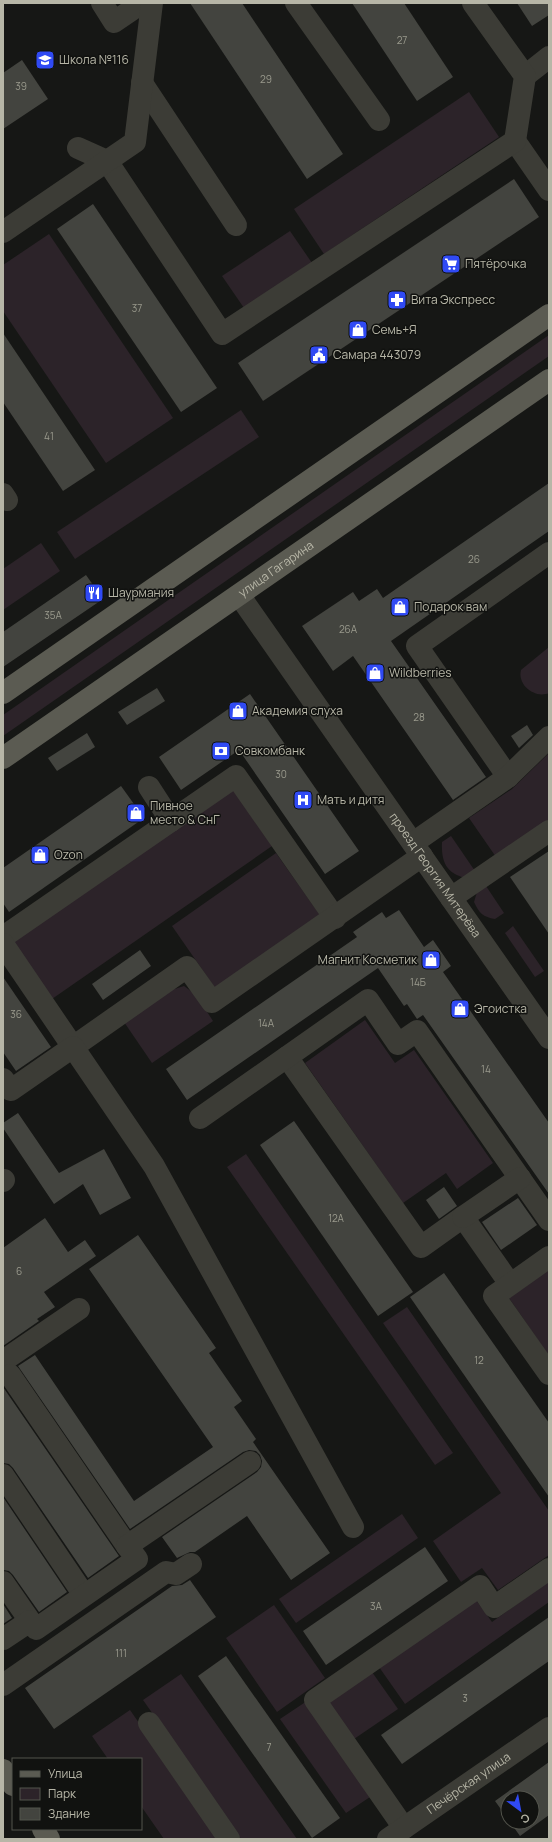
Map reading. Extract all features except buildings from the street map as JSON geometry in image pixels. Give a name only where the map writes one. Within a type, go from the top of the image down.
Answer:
[{"type":"main road","points":[[3,692],[549,315]]},
{"type":"main road","name":"улица Гагарина","points":[[3,758],[549,380]]},
{"type":"main road","points":[[3,1770],[12,1784]]},
{"type":"main road","points":[[44,1830],[49,1839]]},
{"type":"street","points":[[102,3],[114,22],[142,3]]},
{"type":"street","points":[[3,232],[135,142],[152,3]]},
{"type":"street","points":[[296,3],[379,120]]},
{"type":"street","points":[[473,3],[525,76]]},
{"type":"street","points":[[549,57],[525,76],[515,141],[549,190]]},
{"type":"street","points":[[142,82],[236,225]]},
{"type":"street","points":[[78,148],[107,161],[222,334],[515,141]]},
{"type":"street","points":[[508,777],[417,646],[549,553]]},
{"type":"street","name":"проезд Георгия Митерёва","points":[[239,595],[549,1038]]},
{"type":"street","points":[[3,1079],[11,1090],[187,967],[212,1002],[335,918],[508,777],[549,737]]},
{"type":"street","points":[[3,937],[236,776],[335,918]]},
{"type":"street","points":[[149,788],[171,821]]},
{"type":"street","points":[[451,898],[549,831]]},
{"type":"street","points":[[3,944],[154,1166],[353,1528]]},
{"type":"street","points":[[200,1118],[368,1000],[398,1044],[417,1031],[549,1220]]},
{"type":"street","points":[[287,1057],[421,1247],[520,1178]]},
{"type":"street","points":[[463,1217],[510,1284]]},
{"type":"street","points":[[549,1257],[494,1296],[549,1374]]},
{"type":"street","points":[[3,1582],[36,1629],[137,1560],[6,1368],[79,1308]]},
{"type":"street","points":[[127,1546],[250,1462]]},
{"type":"street","points":[[3,1476],[84,1595]]},
{"type":"street","points":[[3,1685],[166,1572],[176,1574],[190,1564]]},
{"type":"street","points":[[396,1834],[315,1700],[480,1586],[494,1607],[549,1569]]},
{"type":"street","points":[[3,1639],[30,1620]]},
{"type":"street","points":[[149,1723],[229,1839]]},
{"type":"street","name":"Печёрская улица","points":[[396,1834],[549,1728]]},
{"type":"green space","points":[[469,92],[499,137],[324,254],[294,209]]},
{"type":"green space","points":[[290,231],[312,263],[244,308],[222,276]]},
{"type":"green space","points":[[49,234],[173,418],[106,463],[3,311],[3,265]]},
{"type":"green space","points":[[549,335],[549,356],[3,736],[3,715]]},
{"type":"green space","points":[[241,410],[259,437],[75,559],[57,532]]},
{"type":"green space","points":[[41,543],[60,571],[3,610],[3,569]]},
{"type":"green space","points":[[549,647],[549,693],[538,694],[528,689],[524,685],[520,676],[521,670]]},
{"type":"green space","points":[[549,753],[549,821],[496,857],[469,818],[512,789]]},
{"type":"green space","points":[[232,788],[272,846],[52,999],[12,941]]},
{"type":"green space","points":[[451,836],[475,871],[466,878],[449,870],[444,861],[442,842]]},
{"type":"green space","points":[[276,853],[320,915],[215,988],[172,926]]},
{"type":"green space","points":[[486,886],[504,913],[495,919],[482,914],[474,902],[477,892]]},
{"type":"green space","points":[[513,926],[544,971],[535,977],[505,933]]},
{"type":"green space","points":[[184,986],[196,995],[213,1021],[152,1063],[124,1022],[168,991]]},
{"type":"green space","points":[[365,1020],[395,1063],[414,1050],[493,1163],[457,1189],[446,1173],[403,1203],[305,1063]]},
{"type":"green space","points":[[246,1154],[453,1453],[435,1465],[227,1167]]},
{"type":"green space","points":[[549,1270],[549,1356],[509,1298]]},
{"type":"green space","points":[[407,1307],[549,1511],[549,1555],[498,1590],[482,1568],[461,1582],[433,1541],[501,1493],[383,1323]]},
{"type":"green space","points":[[402,1514],[418,1538],[296,1623],[279,1599]]},
{"type":"green space","points":[[549,1581],[549,1602],[405,1704],[379,1667],[476,1600],[492,1622]]},
{"type":"green space","points":[[274,1605],[325,1678],[277,1712],[226,1638]]},
{"type":"green space","points":[[372,1672],[398,1709],[354,1739],[329,1703]]},
{"type":"green space","points":[[181,1674],[297,1839],[241,1839],[143,1700]]},
{"type":"green space","points":[[307,1701],[373,1795],[346,1813],[280,1719]]},
{"type":"green space","points":[[130,1710],[220,1839],[164,1839],[142,1807],[142,1758],[107,1758],[92,1736]]},
{"type":"place","name":"Школа №116","points":[[45,60]]},
{"type":"place","name":"Пятёрочка","points":[[451,264]]},
{"type":"place","name":"Вита Экспресс","points":[[397,300]]},
{"type":"place","name":"Семь+Я","points":[[358,330]]},
{"type":"place","name":"Самара 443079","points":[[319,355]]},
{"type":"place","name":"Шаурмания","points":[[94,593]]},
{"type":"place","name":"Подарок вам","points":[[400,607]]},
{"type":"place","name":"Wildberries","points":[[375,673]]},
{"type":"place","name":"Академия слуха","points":[[238,711]]},
{"type":"place","name":"Совкомбанк","points":[[221,751]]},
{"type":"place","name":"Мать и дитя","points":[[303,800]]},
{"type":"place","name":"Пивное место & СнГ","points":[[136,813]]},
{"type":"place","name":"Ozon","points":[[40,855]]},
{"type":"place","name":"Магнит Косметик","points":[[431,960]]},
{"type":"place","name":"Эгоистка","points":[[460,1009]]}]
